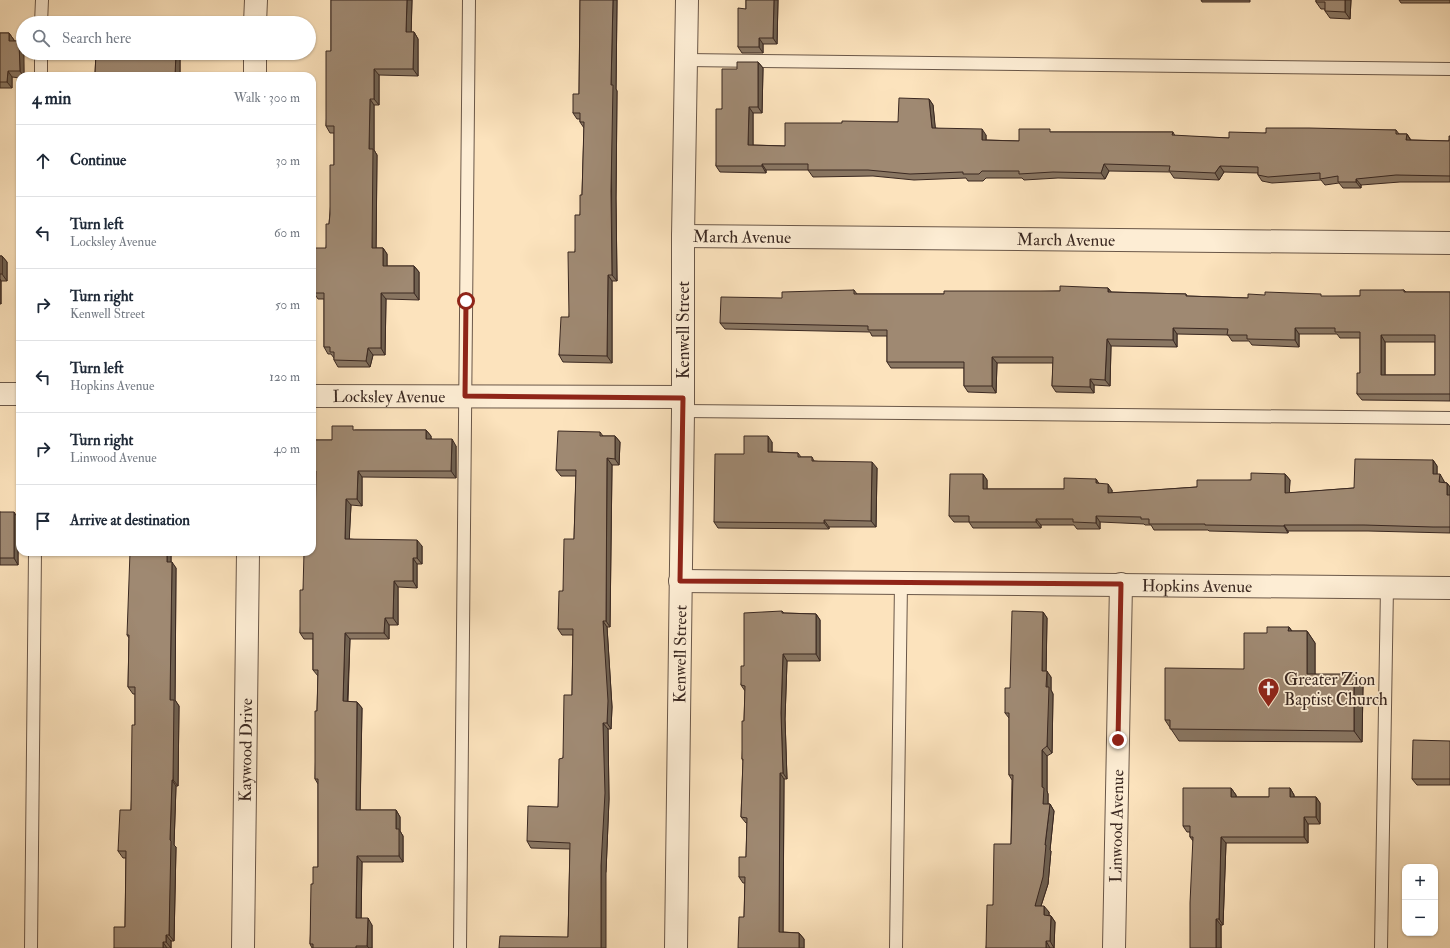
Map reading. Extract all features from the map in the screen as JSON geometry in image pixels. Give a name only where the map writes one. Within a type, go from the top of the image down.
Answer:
[{"type":"street","points":[[255,16],[256,0]]},
{"type":"street","name":"Kenwell Street","points":[[676,948],[683,404],[683,236],[687,0]]},
{"type":"street","points":[[255,60],[255,72]]},
{"type":"street","name":"March Avenue","points":[[683,236],[1450,243]]},
{"type":"street","points":[[0,394],[16,394]]},
{"type":"street","name":"Locksley Avenue","points":[[316,396],[465,396],[683,404]]},
{"type":"street","name":"Kaywood Drive","points":[[243,948],[248,556]]},
{"type":"street","name":"Hopkins Avenue","points":[[680,581],[1450,588]]},
{"type":"street","name":"Linwood Avenue","points":[[1114,948],[1121,584]]},
{"type":"lane","points":[[41,16],[42,0]]},
{"type":"lane","points":[[460,948],[469,0]]},
{"type":"lane","points":[[41,60],[41,72]]},
{"type":"lane","points":[[687,60],[1450,69]]},
{"type":"lane","points":[[683,404],[1450,418]]},
{"type":"lane","points":[[31,948],[35,556]]},
{"type":"lane","points":[[896,948],[901,583]]},
{"type":"lane","points":[[1381,948],[1387,587]]},
{"type":"building","points":[[331,0],[407,0],[406,32],[414,32],[413,69],[374,69],[374,99],[370,99],[369,149],[373,149],[372,248],[383,248],[383,266],[414,266],[414,293],[381,293],[381,348],[368,348],[366,361],[334,360],[334,352],[330,352],[330,347],[324,347],[324,293],[316,293],[316,248],[326,248],[326,224],[329,224],[330,214],[330,165],[334,165],[334,126],[326,126],[326,51],[331,51]]},
{"type":"building","points":[[580,0],[613,0],[611,85],[613,85],[611,191],[612,275],[608,275],[607,356],[559,355],[561,317],[569,317],[568,252],[575,252],[575,215],[580,215],[580,195],[582,195],[584,122],[580,122],[580,113],[573,113],[573,94],[579,94]]},
{"type":"building","points":[[746,0],[774,0],[773,38],[759,38],[759,47],[738,47],[738,8],[746,9]]},
{"type":"building","points":[[1316,0],[1345,0],[1345,12],[1325,11],[1325,2],[1316,2]]},
{"type":"building","points":[[0,33],[9,33],[9,41],[16,41],[16,60],[20,60],[20,71],[8,71],[7,82],[0,82]]},
{"type":"building","points":[[96,60],[176,60],[175,72],[95,72]]},
{"type":"building","points":[[737,62],[758,62],[758,107],[749,107],[748,145],[785,146],[785,123],[842,123],[842,121],[898,122],[899,98],[929,99],[932,128],[982,129],[982,140],[1019,141],[1019,129],[1050,129],[1050,132],[1173,132],[1172,135],[1229,138],[1229,132],[1266,133],[1266,128],[1309,128],[1396,130],[1396,134],[1407,134],[1406,140],[1449,141],[1450,136],[1450,176],[1396,175],[1356,179],[1356,182],[1338,182],[1338,176],[1320,179],[1320,173],[1268,177],[1258,175],[1258,167],[1220,166],[1215,173],[1169,171],[1170,166],[1104,164],[1101,173],[1053,172],[1019,174],[1019,171],[982,171],[979,174],[963,174],[963,172],[910,174],[868,170],[808,170],[808,164],[716,166],[716,109],[722,109],[722,69],[737,69]]},
{"type":"building","points":[[0,256],[2,256],[2,274],[0,274]]},
{"type":"building","points":[[1060,286],[1108,288],[1108,292],[1186,294],[1186,296],[1248,298],[1248,294],[1265,295],[1265,292],[1321,294],[1321,296],[1360,296],[1360,290],[1450,292],[1450,394],[1357,394],[1357,373],[1360,373],[1360,332],[1335,332],[1335,328],[1295,328],[1295,340],[1247,339],[1247,335],[1227,335],[1228,329],[1173,328],[1173,340],[1107,339],[1105,380],[1090,379],[1090,387],[1052,386],[1053,357],[992,357],[992,386],[964,386],[964,362],[887,362],[887,330],[868,330],[868,326],[720,323],[721,297],[782,298],[782,292],[854,290],[854,294],[944,294],[944,291],[1060,291]],"holes":[[[1381,335],[1435,335],[1435,375],[1381,375]]]},
{"type":"building","points":[[332,426],[353,426],[353,430],[426,430],[426,439],[452,439],[451,471],[358,471],[357,499],[346,499],[345,539],[417,540],[417,558],[413,558],[413,581],[394,581],[393,618],[385,618],[384,633],[345,633],[343,701],[357,702],[356,810],[396,810],[396,829],[399,829],[399,856],[357,856],[356,918],[368,918],[367,946],[356,946],[356,948],[313,948],[313,944],[310,944],[311,884],[313,884],[313,867],[318,867],[318,779],[315,779],[315,711],[317,711],[318,670],[313,670],[313,633],[300,633],[300,590],[303,590],[304,556],[316,556],[316,440],[332,440]]},
{"type":"building","points":[[558,431],[600,432],[600,436],[615,436],[615,459],[607,458],[606,621],[603,621],[608,701],[607,723],[603,723],[605,793],[601,866],[601,948],[499,948],[500,936],[568,937],[570,843],[527,841],[528,806],[558,807],[559,759],[563,758],[564,695],[572,695],[573,629],[558,629],[559,591],[563,591],[564,539],[574,539],[576,470],[556,470]]},
{"type":"building","points":[[744,436],[768,436],[768,452],[798,453],[798,457],[812,457],[812,461],[872,462],[871,521],[824,520],[824,523],[714,522],[715,454],[744,454]]},
{"type":"building","points":[[1355,459],[1433,460],[1433,474],[1440,474],[1439,482],[1447,483],[1447,495],[1450,495],[1450,527],[1149,524],[1149,519],[1141,519],[1141,517],[1096,516],[1096,523],[1073,522],[1073,519],[1036,519],[1036,522],[969,522],[969,516],[949,516],[950,474],[983,474],[983,489],[1064,489],[1064,478],[1096,479],[1096,483],[1108,484],[1108,493],[1197,487],[1197,480],[1251,480],[1251,473],[1285,474],[1285,493],[1354,488]]},
{"type":"building","points":[[0,512],[14,512],[14,558],[0,558]]},
{"type":"building","points":[[130,556],[167,556],[167,562],[172,562],[170,700],[174,700],[169,935],[166,935],[166,942],[163,942],[163,948],[114,948],[114,927],[125,927],[126,851],[118,851],[120,810],[131,810],[132,725],[135,725],[135,687],[128,687],[129,635],[127,635]]},
{"type":"building","points":[[782,611],[782,613],[816,614],[816,654],[783,654],[781,713],[783,773],[780,773],[779,932],[799,933],[799,948],[738,948],[739,917],[744,917],[745,877],[739,877],[739,857],[746,857],[747,818],[741,817],[743,759],[742,721],[744,721],[745,686],[741,685],[741,666],[744,666],[744,613]]},
{"type":"building","points":[[1012,611],[1043,612],[1042,671],[1047,671],[1046,687],[1049,687],[1047,746],[1042,750],[1042,787],[1044,788],[1043,804],[1050,804],[1043,877],[1035,906],[1044,906],[1044,915],[1051,916],[1050,941],[1046,941],[1046,948],[986,948],[987,905],[993,905],[994,844],[1011,844],[1013,775],[1009,775],[1009,713],[1005,713],[1005,688],[1010,688]]},
{"type":"building","name":"Greater Zion Baptist Church","points":[[1267,627],[1289,627],[1288,631],[1307,631],[1307,674],[1354,674],[1354,731],[1170,729],[1170,720],[1165,720],[1165,668],[1244,669],[1244,633],[1267,633]]},
{"type":"building","points":[[1413,740],[1450,741],[1450,779],[1412,779]]},
{"type":"building","points":[[1183,788],[1231,788],[1231,797],[1269,797],[1269,788],[1290,788],[1290,797],[1316,797],[1316,817],[1304,817],[1304,837],[1221,837],[1219,919],[1216,919],[1216,948],[1190,948],[1190,903],[1193,837],[1190,837],[1190,826],[1183,826]]},
{"type":"place","name":"Greater Zion Baptist Church","points":[[1268,708]]},
{"type":"route","points":[[466,301],[465,396],[683,398],[680,581],[1121,584],[1118,740]]}]
